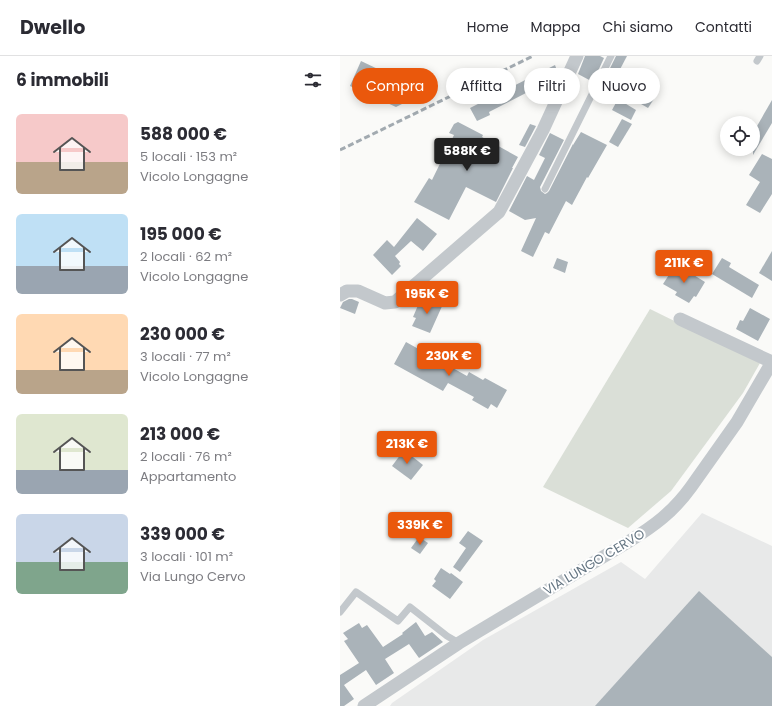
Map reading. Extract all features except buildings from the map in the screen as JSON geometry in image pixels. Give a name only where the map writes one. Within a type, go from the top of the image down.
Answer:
[{"type":"street","points":[[340,295],[347,291],[358,291],[385,303],[395,302],[499,212],[543,130],[577,56]]},
{"type":"street","name":"VIA LUNGO CERVO","points":[[364,706],[459,643],[641,534],[666,515],[684,496],[737,422],[772,362],[680,318]]},
{"type":"lane","points":[[545,189],[611,56]]},
{"type":"lane","points":[[340,612],[356,592],[398,621],[410,607],[447,636],[459,643]]},
{"type":"shaded area","points":[[650,309],[760,363],[743,393],[671,491],[628,528],[543,487]]},
{"type":"shaded area","points":[[702,513],[772,546],[772,706],[390,706],[392,703],[483,640],[621,562],[645,579]]},
{"type":"railway","points":[[340,150],[533,56]]}]
